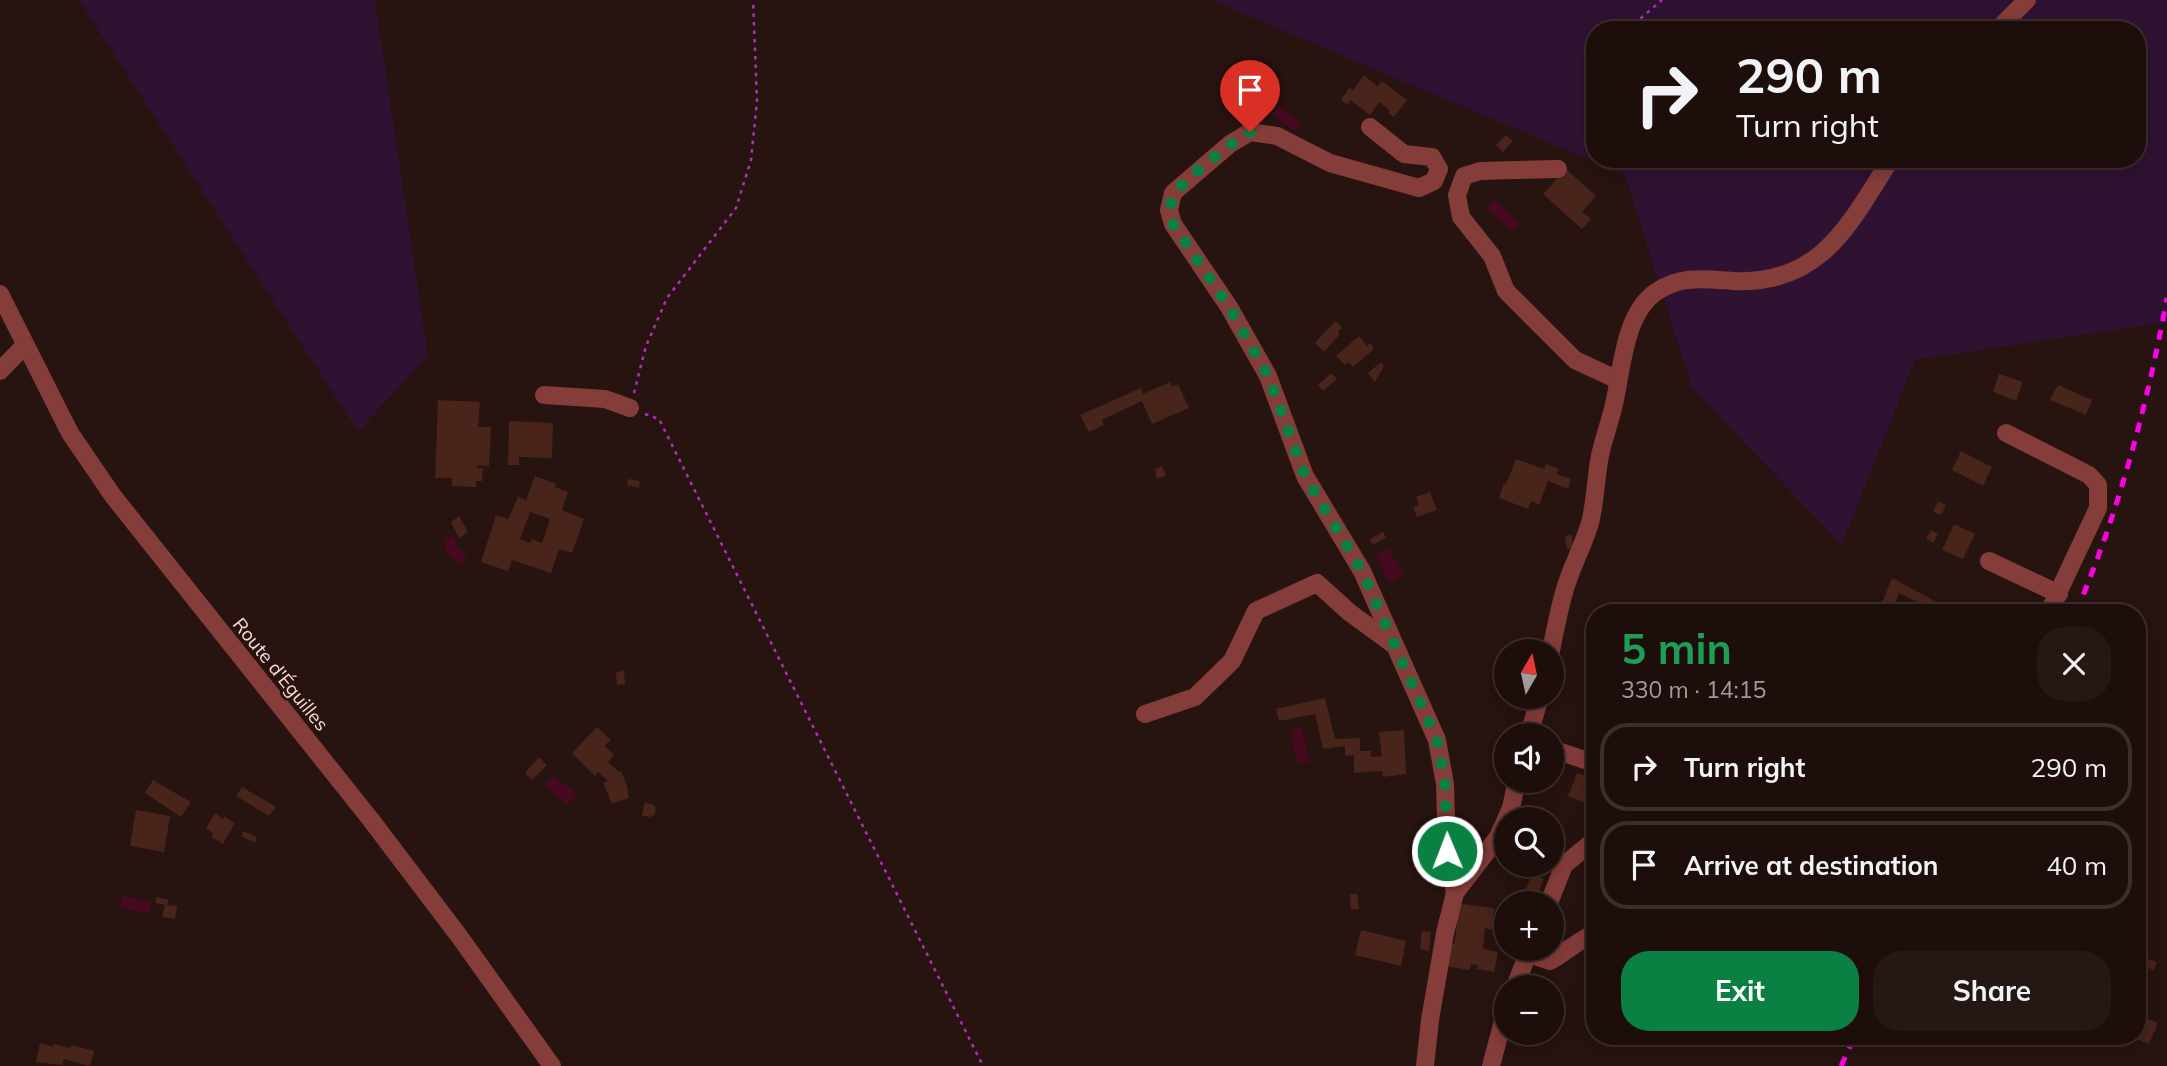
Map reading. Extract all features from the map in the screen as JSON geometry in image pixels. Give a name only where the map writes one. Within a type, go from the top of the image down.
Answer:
[{"type":"street","points":[[2006,21],[2027,0]]},
{"type":"street","points":[[1370,127],[1404,154],[1432,157],[1439,169],[1434,181],[1419,188],[1330,163],[1277,136],[1250,132],[1230,144],[1173,193],[1169,210],[1173,224],[1229,307],[1268,376],[1305,476],[1362,571],[1437,740],[1445,784],[1447,851],[1455,893]]},
{"type":"street","points":[[1553,639],[1565,589],[1591,517],[1599,459],[1614,405],[1622,353],[1635,320],[1654,293],[1676,281],[1690,278],[1746,281],[1768,279],[1810,264],[1828,250],[1885,168]]},
{"type":"street","points":[[1558,169],[1480,171],[1464,176],[1457,195],[1461,217],[1492,257],[1506,291],[1575,360],[1618,380]]},
{"type":"street","name":"Route d'Éguilles","points":[[0,294],[70,433],[113,496],[415,877],[552,1066]]},
{"type":"street","points":[[0,371],[25,345]]},
{"type":"street","points":[[544,395],[605,399],[630,408]]},
{"type":"street","points":[[2006,433],[2089,475],[2098,485],[2098,508],[2053,604]]},
{"type":"street","points":[[1989,561],[2059,594]]},
{"type":"street","points":[[1145,714],[1195,697],[1232,661],[1256,611],[1317,583],[1349,612],[1394,645]]},
{"type":"street","points":[[1564,754],[1586,761]]},
{"type":"street","points":[[1425,1066],[1445,933],[1455,893],[1498,837],[1511,808],[1514,793]]},
{"type":"street","points":[[1554,891],[1564,865],[1586,847]]},
{"type":"street","points":[[1564,952],[1586,938]]},
{"type":"street","points":[[1492,1066],[1497,1045]]},
{"type":"path","points":[[753,0],[757,101],[751,160],[736,208],[667,298],[646,346],[630,408],[659,419],[983,1066]]},
{"type":"path","points":[[1638,21],[1662,0]]},
{"type":"shaded area","points":[[79,0],[375,0],[428,355],[358,432]]},
{"type":"shaded area","points":[[1211,0],[2167,0],[2167,322],[1915,360],[1842,545],[1692,388],[1625,175],[1608,168],[2146,168],[2146,21],[1586,21],[1586,159]]},
{"type":"shaded area","points":[[1279,106],[1302,123],[1296,132],[1272,114]]},
{"type":"shaded area","points":[[1494,199],[1519,222],[1512,231],[1486,209]]},
{"type":"shaded area","points":[[453,536],[460,550],[467,552],[462,564],[446,551],[446,539]]},
{"type":"shaded area","points":[[1388,548],[1404,575],[1390,583],[1375,556]]},
{"type":"shaded area","points":[[1302,727],[1310,761],[1298,764],[1290,730]]},
{"type":"shaded area","points":[[554,775],[577,795],[567,805],[545,785]]},
{"type":"shaded area","points":[[122,896],[151,902],[150,914],[120,908]]},
{"type":"building","points":[[1364,75],[1377,86],[1382,81],[1407,100],[1394,117],[1388,113],[1390,110],[1379,102],[1370,115],[1350,100],[1348,105],[1341,100],[1349,88],[1353,90]]},
{"type":"building","points":[[1506,135],[1513,141],[1503,152],[1496,145]]},
{"type":"building","points":[[1566,169],[1596,196],[1582,212],[1591,219],[1582,229],[1543,194]]},
{"type":"building","points":[[1335,321],[1342,327],[1338,332],[1340,334],[1324,352],[1315,343]]},
{"type":"building","points":[[1359,336],[1367,346],[1370,343],[1374,349],[1353,367],[1349,362],[1345,365],[1336,356]]},
{"type":"building","points":[[1381,362],[1384,366],[1375,382],[1368,373]]},
{"type":"building","points":[[1331,373],[1337,379],[1323,391],[1318,385]]},
{"type":"building","points":[[1999,374],[2023,382],[2016,401],[1993,392]]},
{"type":"building","points":[[1170,382],[1172,387],[1178,384],[1189,408],[1152,424],[1142,401],[1102,420],[1104,425],[1089,432],[1080,415],[1141,388],[1143,394]]},
{"type":"building","points":[[2058,385],[2092,400],[2086,415],[2050,400]]},
{"type":"building","points":[[438,400],[480,402],[478,427],[491,427],[489,466],[477,465],[477,468],[483,468],[482,481],[476,481],[476,487],[452,486],[452,478],[435,478]]},
{"type":"building","points":[[509,421],[553,423],[552,458],[519,457],[519,465],[508,465]]},
{"type":"building","points":[[1961,451],[1992,467],[1983,486],[1952,470]]},
{"type":"building","points":[[1516,459],[1544,469],[1546,464],[1559,469],[1557,474],[1571,479],[1568,489],[1548,481],[1539,505],[1531,501],[1528,509],[1499,498]]},
{"type":"building","points":[[1162,466],[1166,475],[1157,479],[1155,469]]},
{"type":"building","points":[[535,476],[568,492],[562,510],[584,519],[572,553],[559,549],[551,573],[512,560],[508,571],[481,562],[496,515],[508,519],[518,497],[526,500]],"holes":[[[530,512],[550,519],[542,543],[532,539],[530,543],[520,539]]]},
{"type":"building","points":[[628,479],[640,481],[639,488],[627,485]]},
{"type":"building","points":[[1430,492],[1437,510],[1417,517],[1413,507],[1419,505],[1416,497]]},
{"type":"building","points":[[1938,501],[1946,505],[1941,515],[1933,512]]},
{"type":"building","points":[[459,516],[468,532],[459,538],[451,522]]},
{"type":"building","points":[[1954,524],[1975,534],[1963,559],[1942,550]]},
{"type":"building","points":[[1931,530],[1938,534],[1934,543],[1926,539]]},
{"type":"building","points":[[1383,532],[1386,537],[1373,545],[1369,540]]},
{"type":"building","points":[[1572,535],[1573,547],[1567,550],[1565,536]]},
{"type":"building","points":[[1892,578],[1941,604],[1918,604],[1899,593],[1896,602],[1898,604],[1881,604]]},
{"type":"building","points":[[624,671],[625,684],[617,685],[616,672]]},
{"type":"building","points":[[1325,698],[1335,739],[1360,738],[1360,751],[1371,751],[1371,757],[1382,756],[1379,732],[1404,730],[1406,774],[1383,777],[1382,771],[1354,773],[1354,755],[1345,756],[1345,746],[1323,749],[1315,714],[1279,721],[1276,709]]},
{"type":"building","points":[[597,727],[611,740],[604,746],[614,755],[608,762],[621,771],[627,786],[629,798],[612,804],[603,783],[608,781],[598,772],[595,776],[572,753]]},
{"type":"building","points":[[539,757],[547,765],[532,780],[525,773]]},
{"type":"building","points":[[1577,773],[1586,776],[1586,803],[1568,796]]},
{"type":"building","points":[[153,780],[191,802],[181,817],[145,793]]},
{"type":"building","points":[[242,787],[276,807],[269,816],[236,796]]},
{"type":"building","points":[[646,803],[656,808],[655,814],[650,817],[642,816]]},
{"type":"building","points":[[136,810],[170,816],[164,852],[130,846]]},
{"type":"building","points":[[215,813],[235,823],[223,844],[211,837],[213,834],[206,828]]},
{"type":"building","points":[[243,831],[257,837],[255,843],[241,836]]},
{"type":"building","points":[[1531,877],[1544,879],[1539,891],[1525,891]]},
{"type":"building","points":[[1350,894],[1357,894],[1359,909],[1351,910]]},
{"type":"building","points":[[156,897],[169,900],[167,905],[177,906],[175,919],[162,917],[165,905],[156,903]]},
{"type":"building","points":[[1454,903],[1494,908],[1492,930],[1485,928],[1483,949],[1494,951],[1494,961],[1496,961],[1494,972],[1477,969],[1478,965],[1471,964],[1470,970],[1444,966],[1448,943],[1454,944],[1457,926],[1451,925]]},
{"type":"building","points":[[1361,930],[1406,941],[1401,966],[1355,955]]},
{"type":"building","points":[[1422,931],[1431,932],[1429,951],[1420,949]]},
{"type":"building","points":[[2146,958],[2157,962],[2154,970],[2146,967]]},
{"type":"building","points":[[2146,1018],[2158,1023],[2149,1044],[2146,1043]]},
{"type":"building","points":[[40,1043],[53,1047],[54,1044],[70,1048],[71,1045],[94,1051],[90,1066],[64,1059],[62,1065],[36,1062]]},
{"type":"railway","points":[[2079,604],[2106,536],[2130,458],[2167,298]]},
{"type":"railway","points":[[1841,1066],[1851,1045]]},
{"type":"route","points":[[1250,132],[1230,144],[1173,193],[1169,210],[1173,224],[1229,307],[1268,376],[1305,476],[1362,571],[1437,740],[1445,784],[1447,851]]}]
